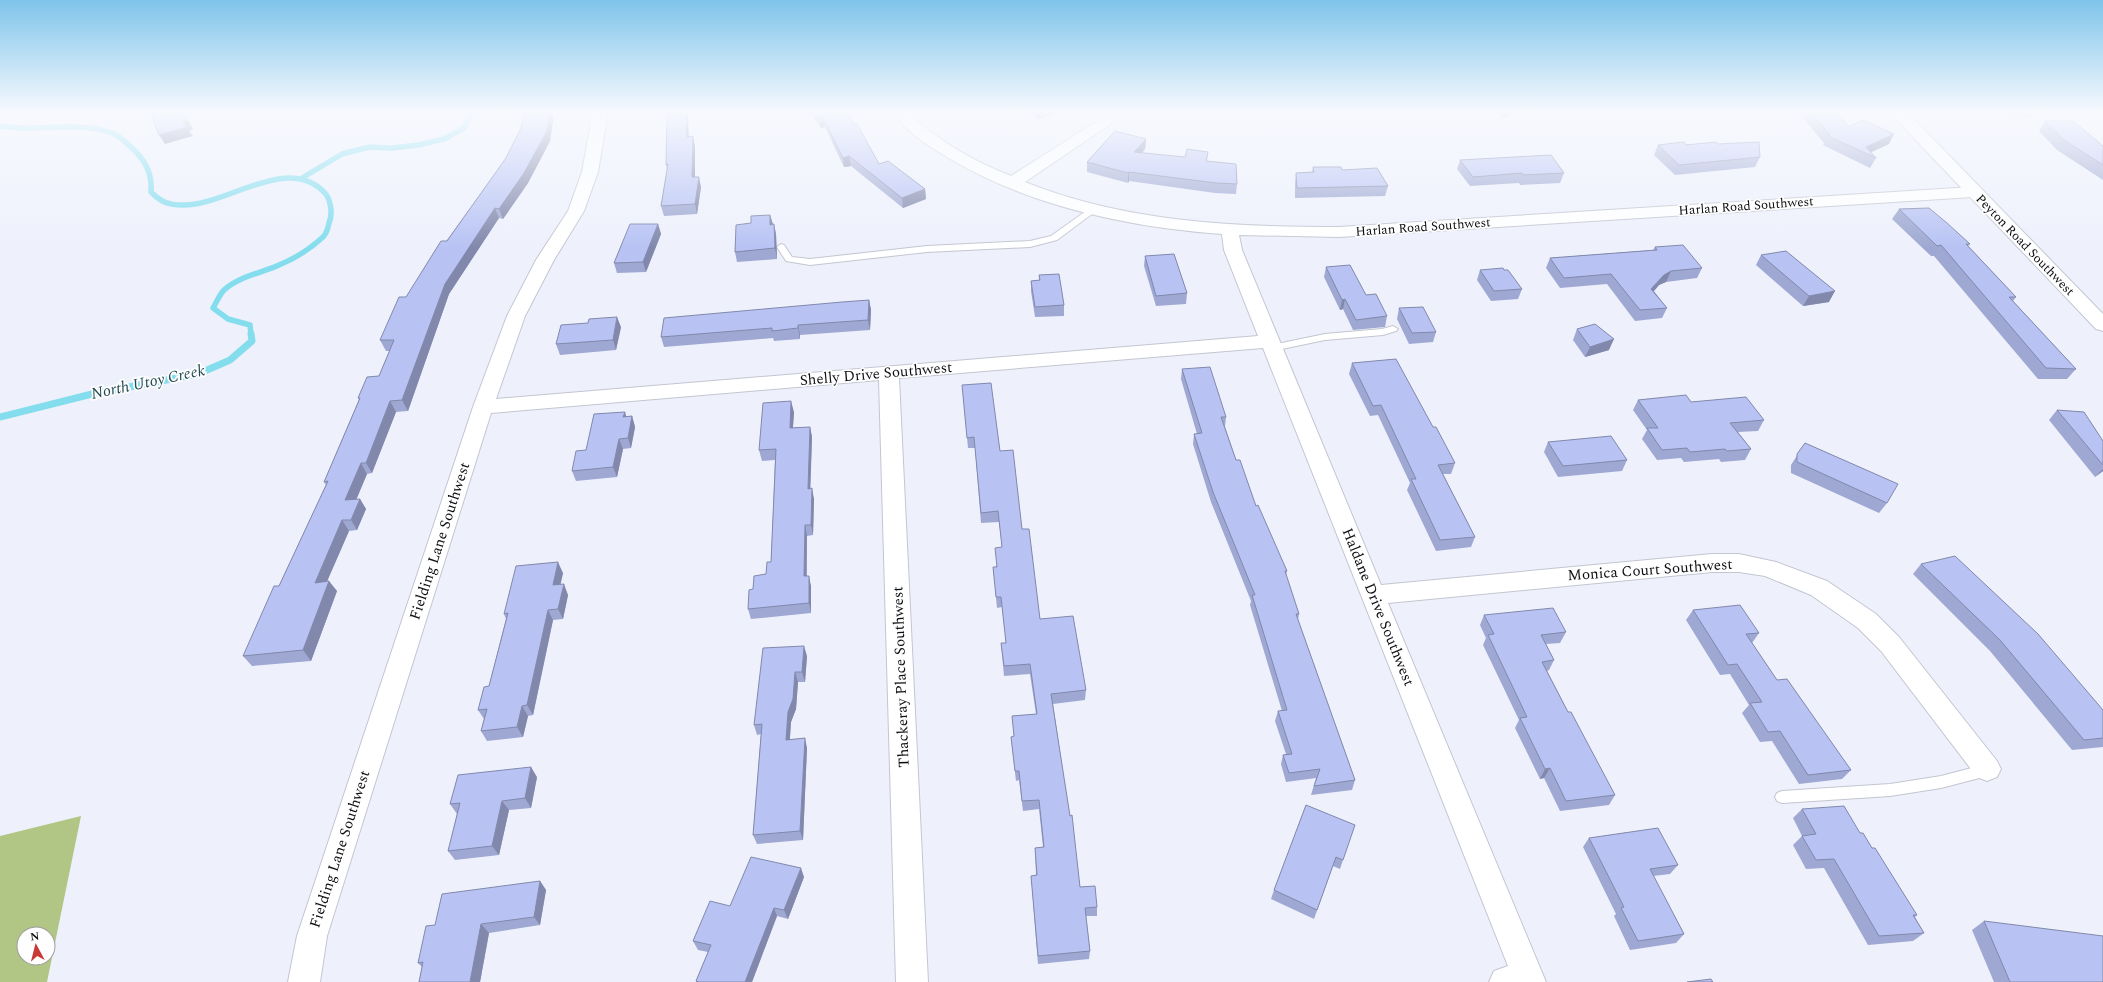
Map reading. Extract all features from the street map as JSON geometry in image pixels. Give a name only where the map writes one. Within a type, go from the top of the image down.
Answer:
[{"type":"street","name":"Fielding Lane Southwest","points":[[304,982],[312,936],[483,407],[516,316],[545,260],[576,211],[590,172],[593,157]]},
{"type":"street","name":"Harlan Road Southwest","points":[[958,157],[1012,183],[1060,200],[1094,209],[1166,224],[1230,231],[1281,233],[1339,232],[1974,192]]},
{"type":"street","points":[[1012,183],[1052,157]]},
{"type":"street","name":"Peyton Road Southwest","points":[[1941,157],[2103,325]]},
{"type":"street","name":"Haldane Drive Southwest","points":[[1230,231],[1232,250],[1373,596],[1521,981]]},
{"type":"street","name":"Shelly Drive Southwest","points":[[483,407],[889,373],[1271,344]]},
{"type":"street","name":"Thackeray Place Southwest","points":[[889,373],[912,982]]},
{"type":"street","name":"Monica Court Southwest","points":[[1373,596],[1712,563],[1739,563],[1768,568],[1819,588],[1867,621],[1890,644],[1988,769]]},
{"type":"lane","points":[[781,247],[789,259],[810,262],[927,249],[1030,244],[1054,238],[1094,209]]},
{"type":"lane","points":[[1271,344],[1383,332],[1393,329]]},
{"type":"lane","points":[[1782,797],[1890,790],[1941,782],[1988,769]]},
{"type":"green space","points":[[81,816],[56,938],[56,926],[16,926],[16,966],[50,966],[47,982],[0,982],[0,836]]},
{"type":"building","points":[[533,157],[524,173],[499,209],[495,208],[445,284],[402,400],[390,401],[366,463],[361,463],[345,500],[360,499],[351,520],[342,520],[315,583],[329,581],[303,650],[243,656],[274,586],[279,586],[328,481],[324,482],[360,398],[358,398],[367,377],[379,376],[394,340],[380,340],[399,297],[406,297],[441,241],[447,241],[506,158]]},
{"type":"building","points":[[666,157],[692,157],[692,177],[699,177],[695,204],[661,206],[668,164],[666,165]]},
{"type":"building","points":[[850,157],[875,157],[879,164],[888,161],[925,189],[902,198]]},
{"type":"building","points":[[1092,157],[1207,157],[1206,161],[1236,164],[1237,184],[1128,173],[1087,162]]},
{"type":"building","points":[[1552,157],[1564,173],[1523,175],[1522,173],[1473,177],[1460,160]]},
{"type":"building","points":[[1670,157],[1760,157],[1760,157],[1679,165]]},
{"type":"building","points":[[2090,157],[2103,157],[2103,165]]},
{"type":"building","points":[[1313,167],[1341,167],[1342,170],[1377,168],[1388,186],[1297,188],[1296,173],[1314,172]]},
{"type":"building","points":[[1929,208],[1970,244],[1966,244],[2016,297],[2009,297],[2076,369],[2046,368],[1941,245],[1937,246],[1899,209]]},
{"type":"building","points":[[770,215],[770,225],[774,224],[775,248],[735,252],[736,225],[751,223],[751,216]]},
{"type":"building","points":[[630,224],[658,224],[643,262],[614,263]]},
{"type":"building","points":[[1683,245],[1702,268],[1671,271],[1664,275],[1651,289],[1667,308],[1640,310],[1611,274],[1564,278],[1550,258],[1657,250],[1655,247]]},
{"type":"building","points":[[1786,251],[1835,291],[1809,296],[1761,255]]},
{"type":"building","points":[[1174,254],[1187,293],[1156,296],[1145,256]]},
{"type":"building","points":[[1350,265],[1366,295],[1376,294],[1387,316],[1356,320],[1345,299],[1342,300],[1326,267]]},
{"type":"building","points":[[1503,268],[1504,270],[1508,270],[1522,289],[1494,291],[1480,270]]},
{"type":"building","points":[[1059,274],[1064,305],[1035,307],[1031,281],[1040,280],[1039,275]]},
{"type":"building","points":[[869,300],[868,320],[798,325],[798,328],[772,331],[772,328],[661,337],[664,318]]},
{"type":"building","points":[[1423,307],[1436,332],[1412,333],[1399,308]]},
{"type":"building","points":[[617,317],[613,340],[556,344],[561,325],[588,323],[589,319]]},
{"type":"building","points":[[1595,324],[1614,339],[1590,347],[1577,329]]},
{"type":"building","points":[[1396,359],[1433,427],[1436,427],[1455,463],[1438,465],[1475,537],[1440,540],[1411,479],[1416,479],[1381,405],[1373,406],[1352,363]]},
{"type":"building","points":[[1210,367],[1226,417],[1221,417],[1236,460],[1240,460],[1256,506],[1258,505],[1287,571],[1285,571],[1299,614],[1296,614],[1355,780],[1314,786],[1320,769],[1289,773],[1283,755],[1292,754],[1278,711],[1287,710],[1252,595],[1255,595],[1213,492],[1194,434],[1202,433],[1182,369]]},
{"type":"building","points":[[991,383],[1000,451],[1013,450],[1022,529],[1029,529],[1040,619],[1073,616],[1086,690],[1051,694],[1070,816],[1072,815],[1080,887],[1095,886],[1097,907],[1085,908],[1090,951],[1038,956],[1031,876],[1037,875],[1035,848],[1044,847],[1039,800],[1022,801],[1019,771],[1015,771],[1011,737],[1014,736],[1012,716],[1037,714],[1030,664],[1004,666],[1001,643],[1006,643],[1001,597],[996,597],[993,567],[997,567],[995,548],[1002,547],[998,511],[981,513],[974,437],[967,438],[962,385]]},
{"type":"building","points":[[1686,395],[1691,402],[1746,397],[1764,420],[1730,423],[1751,449],[1727,451],[1725,449],[1690,452],[1687,448],[1662,450],[1647,428],[1658,428],[1638,400]]},
{"type":"building","points":[[791,401],[790,428],[810,427],[808,489],[812,488],[811,525],[805,525],[804,576],[809,576],[809,603],[748,609],[749,590],[753,589],[754,576],[766,574],[767,562],[771,562],[776,449],[759,450],[763,403]]},
{"type":"building","points":[[2057,410],[2084,412],[2103,441],[2103,465]]},
{"type":"building","points":[[625,412],[623,417],[632,416],[628,438],[619,439],[613,467],[572,471],[576,451],[586,450],[594,414]]},
{"type":"building","points":[[1611,436],[1627,460],[1563,466],[1548,442]]},
{"type":"building","points":[[1805,443],[1898,484],[1887,503],[1797,462],[1797,454]]},
{"type":"building","points":[[1955,556],[2038,634],[2103,710],[2103,738],[2084,740],[2000,640],[1921,564]]},
{"type":"building","points":[[558,562],[553,585],[564,584],[558,609],[548,610],[527,705],[522,706],[517,727],[481,731],[487,709],[478,710],[484,687],[489,686],[508,613],[504,614],[516,566]]},
{"type":"building","points":[[1740,605],[1759,633],[1746,634],[1777,680],[1787,679],[1851,770],[1808,775],[1780,731],[1768,732],[1750,703],[1762,702],[1737,664],[1728,665],[1693,610]]},
{"type":"building","points":[[1553,608],[1566,632],[1541,635],[1554,660],[1542,662],[1568,712],[1571,712],[1615,795],[1566,801],[1550,768],[1545,769],[1520,718],[1527,717],[1488,635],[1494,634],[1484,615]]},
{"type":"building","points":[[804,646],[802,672],[795,672],[793,699],[788,712],[786,740],[805,738],[800,831],[753,835],[762,724],[754,725],[763,648]]},
{"type":"building","points":[[531,767],[525,798],[502,801],[492,846],[448,851],[460,803],[450,804],[458,775]]},
{"type":"building","points":[[1306,805],[1355,825],[1343,860],[1336,857],[1317,910],[1274,890]]},
{"type":"building","points":[[1844,806],[1860,833],[1863,833],[1872,848],[1875,848],[1917,915],[1913,915],[1924,933],[1879,936],[1834,859],[1816,860],[1802,836],[1816,834],[1802,809]]},
{"type":"building","points":[[1658,828],[1678,865],[1650,869],[1684,934],[1638,941],[1621,908],[1624,907],[1589,838]]},
{"type":"building","points":[[751,857],[801,868],[784,910],[774,908],[745,982],[696,981],[711,945],[693,941],[710,901],[730,906]]},
{"type":"building","points":[[540,881],[534,917],[481,924],[470,982],[419,982],[423,962],[418,963],[426,926],[435,925],[442,894]]},
{"type":"building","points":[[1984,921],[2103,936],[2103,982],[2010,982]]},
{"type":"building","points":[[1711,979],[1713,982],[1687,982]]},
{"type":"waterway","name":"North Utoy Creek","points":[[140,157],[146,165],[150,175],[151,192],[162,201],[173,204],[183,205],[200,203],[255,185],[274,180],[292,178],[309,182],[326,195],[330,203],[331,211],[328,227],[323,237],[291,260],[230,285],[224,290],[213,308],[228,319],[250,325],[251,335]]},
{"type":"waterway","points":[[302,178],[337,157]]},
{"type":"waterway","name":"North Utoy Creek","points":[[0,417],[92,394],[198,374],[230,360],[252,341],[251,334]]}]
